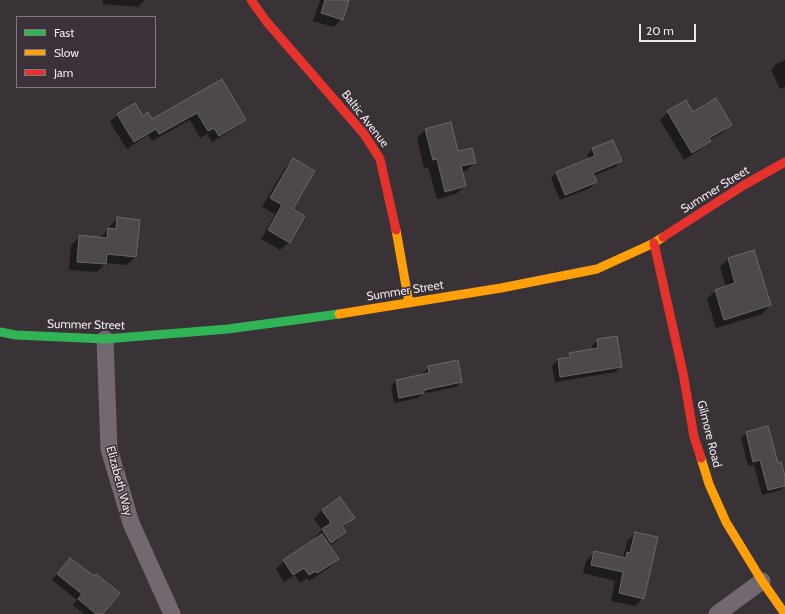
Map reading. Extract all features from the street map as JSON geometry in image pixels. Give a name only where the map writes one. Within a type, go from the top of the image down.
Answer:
[{"type":"street","name":"Baltic Avenue","points":[[251,0],[266,21],[364,134],[380,159],[397,236],[409,303]]},
{"type":"street","name":"Summer Street","points":[[0,332],[16,335],[105,339],[228,330],[501,288],[597,268],[654,242],[744,184],[785,162]]},
{"type":"street","name":"Gilmore Road","points":[[654,242],[683,373],[694,437],[709,484],[726,522],[785,614]]},
{"type":"street","name":"Elizabeth Way","points":[[105,339],[109,449],[131,523],[172,614]]},
{"type":"street","points":[[717,614],[762,580]]},
{"type":"building","points":[[325,0],[349,0],[343,20],[321,13]]},
{"type":"building","points":[[222,79],[246,120],[219,136],[214,128],[208,131],[197,113],[159,134],[156,129],[134,142],[117,114],[135,103],[143,116],[148,112],[152,119]]},
{"type":"building","points":[[716,98],[732,125],[709,138],[711,141],[692,153],[667,111],[686,100],[693,112]]},
{"type":"building","points":[[451,122],[458,151],[472,148],[476,163],[461,166],[466,186],[445,192],[437,159],[433,160],[425,129]]},
{"type":"building","points":[[613,140],[622,161],[593,173],[597,182],[565,195],[556,172],[595,156],[592,148]]},
{"type":"building","points":[[293,158],[315,171],[293,209],[305,216],[290,243],[268,230],[282,205],[270,198]]},
{"type":"building","points":[[117,217],[140,220],[136,257],[107,254],[106,264],[77,262],[79,235],[107,238],[108,228],[116,229]]},
{"type":"building","points":[[754,250],[771,305],[724,320],[715,290],[735,283],[728,258]]},
{"type":"building","points":[[617,336],[622,367],[560,377],[558,359],[570,357],[569,353],[598,348],[597,339]]},
{"type":"building","points":[[458,360],[462,382],[424,390],[424,393],[399,398],[396,380],[429,373],[428,366]]},
{"type":"building","points":[[768,426],[778,463],[781,462],[785,476],[785,486],[768,490],[760,460],[753,462],[746,432]]},
{"type":"building","points":[[340,497],[355,518],[342,526],[346,532],[331,543],[322,529],[331,523],[322,510]]},
{"type":"building","points":[[635,532],[658,537],[644,599],[619,593],[623,572],[591,565],[594,551],[626,558],[627,552],[630,553]]},
{"type":"building","points":[[322,534],[339,559],[317,573],[316,571],[309,575],[304,568],[293,575],[283,560]]},
{"type":"building","points":[[70,558],[94,576],[96,574],[120,593],[103,614],[96,614],[78,599],[82,594],[57,574]]},
{"type":"traffic: fast","points":[[0,332],[16,335],[105,339],[228,329],[339,314]]},
{"type":"traffic: slow","points":[[396,230],[409,303]]},
{"type":"traffic: slow","points":[[339,314],[501,288],[597,269],[654,243],[663,237]]},
{"type":"traffic: slow","points":[[701,458],[709,484],[726,522],[762,581],[785,614]]},
{"type":"traffic: jam","points":[[251,0],[266,21],[364,134],[380,159],[396,230]]},
{"type":"traffic: jam","points":[[663,237],[744,185],[785,162]]},
{"type":"traffic: jam","points":[[654,243],[683,373],[694,437],[701,458]]}]
